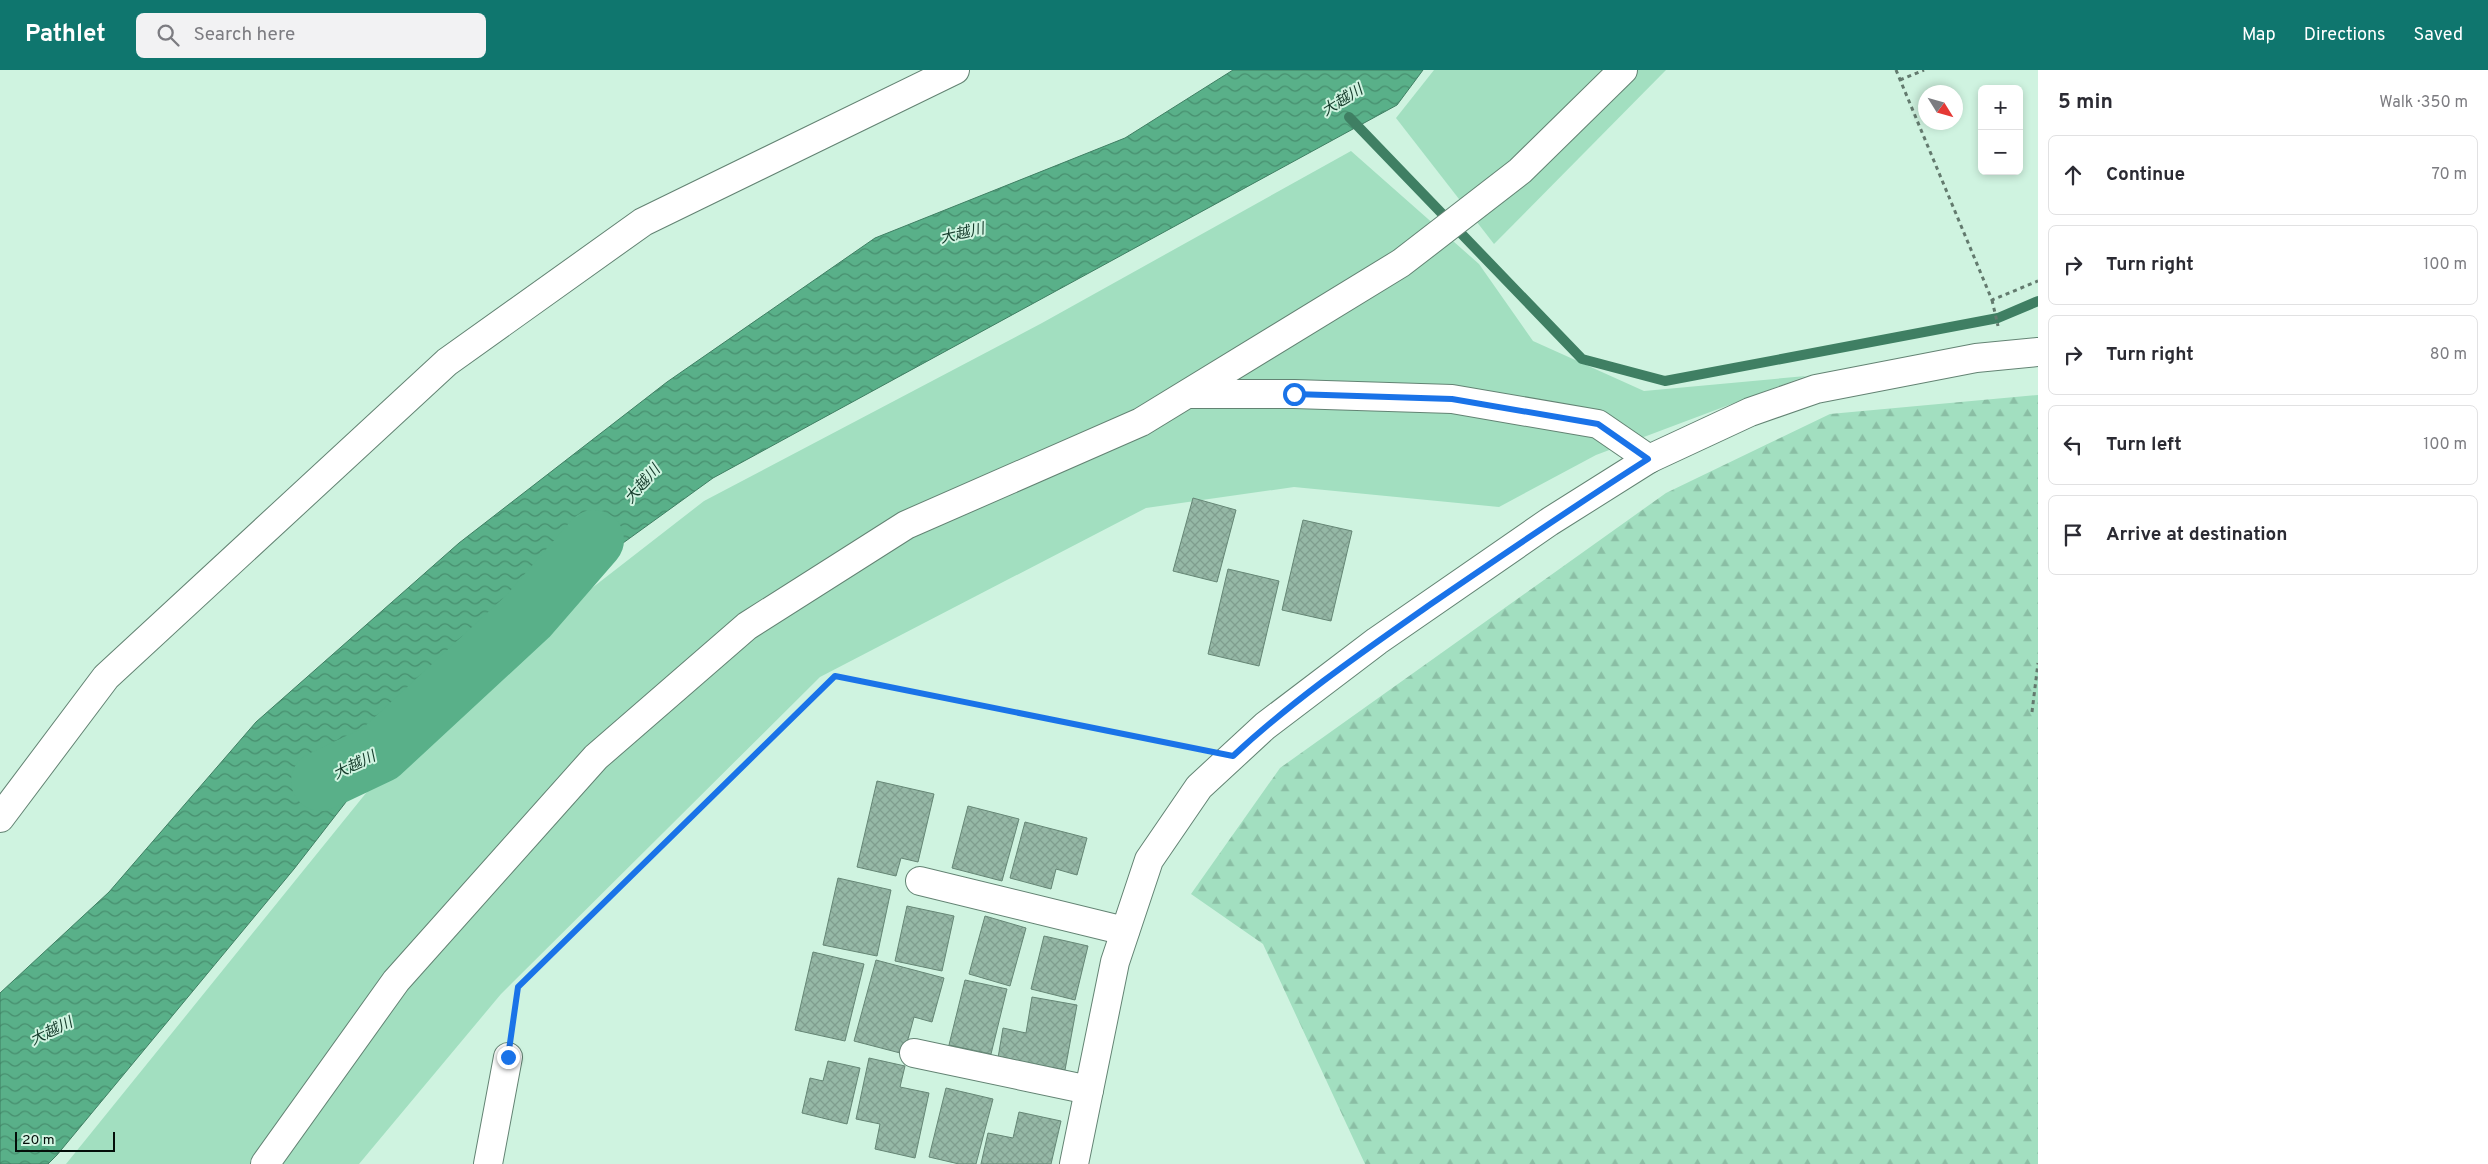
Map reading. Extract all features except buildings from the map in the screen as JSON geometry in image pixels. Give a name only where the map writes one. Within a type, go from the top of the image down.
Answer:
[{"type":"street","points":[[0,818],[106,677],[447,362],[643,222],[955,70]]},
{"type":"street","points":[[265,1164],[396,981],[589,765],[747,626],[906,525],[1141,422],[1401,263],[1520,171],[1623,70]]},
{"type":"street","points":[[1074,1164],[1114,962],[1148,860],[1199,787],[1265,726],[1377,641],[1549,522],[1648,459],[1750,412],[1816,389],[1976,358],[2038,352]]},
{"type":"street","points":[[1188,394],[1294,394],[1452,399],[1598,424],[1648,459]]},
{"type":"street","points":[[920,881],[1125,931]]},
{"type":"street","points":[[914,1053],[1089,1090]]},
{"type":"street","points":[[488,1164],[508,1057]]},
{"type":"path","points":[[1896,70],[1992,300],[1999,331]]},
{"type":"path","points":[[1900,80],[1924,70]]},
{"type":"path","points":[[1992,300],[2038,281]]},
{"type":"path","points":[[2032,712],[2038,663]]},
{"type":"path","points":[[508,1057],[518,987],[835,676],[1233,756]]},
{"type":"green space","points":[[1434,70],[1666,70],[1494,244],[1396,118]]},
{"type":"green space","points":[[1351,151],[1479,264],[1533,341],[1644,391],[1806,376],[1596,455],[1499,507],[1294,487],[1146,508],[820,677],[501,994],[359,1164],[66,1164],[379,777],[516,647],[704,501],[1042,323]]},
{"type":"green space","points":[[2038,395],[2038,1164],[1365,1164],[1263,944],[1191,894],[1280,768],[1666,493],[1830,414]]},
{"type":"water","points":[[1233,70],[1423,70],[1397,105],[713,478],[450,668],[294,869],[57,1155],[48,1164],[0,1164],[0,993],[109,892],[256,722],[459,543],[667,382],[875,238],[1125,138]]},
{"type":"waterway","points":[[1349,117],[1582,359],[1665,381],[1998,318],[2038,301]]},
{"type":"waterway","name":"大越川","points":[[321,781],[380,753],[528,616],[594,540]]},
{"type":"route","points":[[508,1057],[518,987],[835,676],[1233,756],[1265,726],[1377,641],[1549,522],[1648,459],[1598,424],[1452,399],[1294,394]]}]
